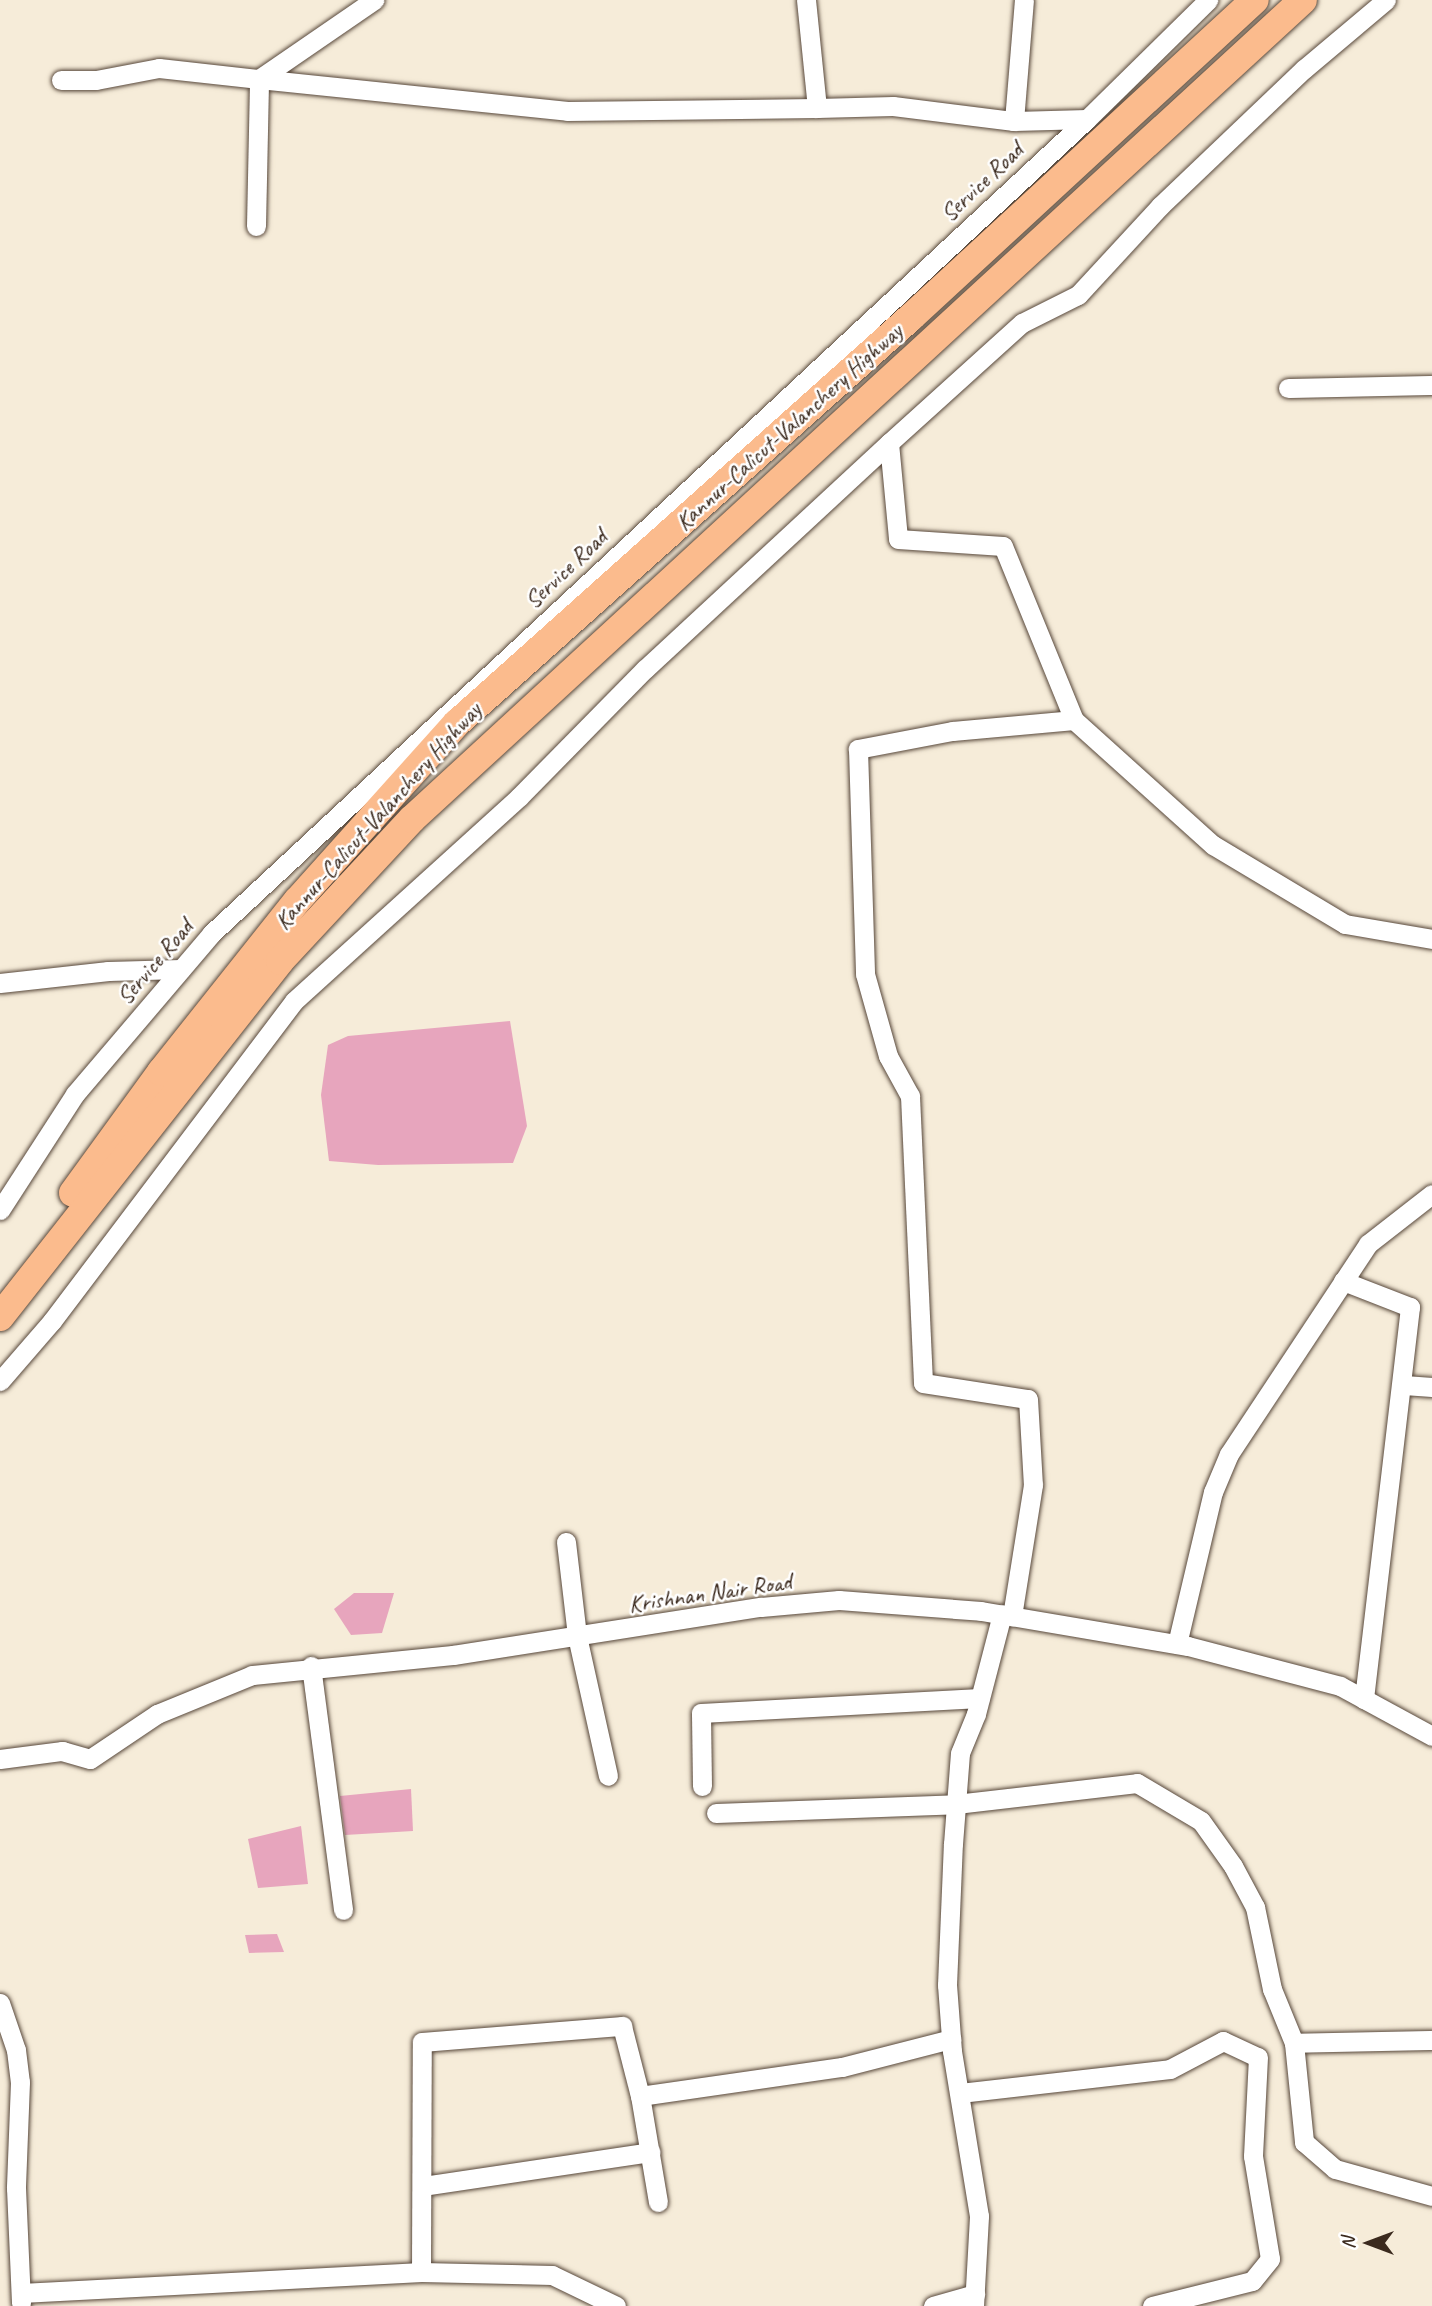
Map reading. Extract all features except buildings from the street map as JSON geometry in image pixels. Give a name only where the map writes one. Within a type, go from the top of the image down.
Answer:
[{"type":"highway","name":"Kannur-Calicut-Valanchery Highway","points":[[0,1285],[298,900],[457,723],[910,318],[1255,0]]},
{"type":"highway","points":[[0,1317],[281,961],[412,819],[1303,0]]},
{"type":"street","points":[[259,79],[374,0]]},
{"type":"street","points":[[806,0],[817,108]]},
{"type":"street","points":[[1014,121],[1024,0]]},
{"type":"street","name":"Service Road","points":[[0,1210],[75,1094],[211,934],[1087,119],[1209,0]]},
{"type":"street","points":[[0,1381],[52,1321],[294,1001],[519,796],[645,669],[1022,323],[1078,295],[1160,206],[1304,69],[1386,0]]},
{"type":"street","points":[[61,80],[96,80],[159,68],[567,111],[893,107],[1014,121],[1087,119]]},
{"type":"street","points":[[256,226],[259,79]]},
{"type":"street","points":[[1288,388],[1432,385]]},
{"type":"street","points":[[889,443],[898,539],[1003,546],[1074,720],[1213,845],[1345,925],[1432,939]]},
{"type":"street","points":[[933,2306],[975,2300],[979,2216],[951,2039],[947,1985],[956,1804],[960,1753],[1007,1615],[1033,1485],[1028,1399],[923,1383],[910,1096],[888,1056],[865,974],[858,749],[952,731],[1074,720]]},
{"type":"street","points":[[0,984],[108,971],[181,969]]},
{"type":"street","points":[[1177,1644],[1213,1492],[1229,1454],[1368,1244],[1432,1194]]},
{"type":"street","points":[[1343,1281],[1410,1307],[1404,1385],[1364,1699]]},
{"type":"street","points":[[1404,1385],[1432,1387]]},
{"type":"street","points":[[566,1542],[577,1636],[608,1776]]},
{"type":"street","name":"Krishnan Nair Road","points":[[0,1759],[62,1751],[90,1759],[157,1714],[212,1689],[252,1675],[311,1666],[453,1655],[761,1607],[839,1600],[901,1602],[1007,1615],[1177,1644],[1340,1686],[1432,1736]]},
{"type":"street","points":[[311,1666],[343,1910]]},
{"type":"street","points":[[702,1786],[701,1713],[980,1698]]},
{"type":"street","points":[[716,1813],[956,1804],[1137,1783],[1202,1821],[1255,1907],[1272,1989],[1294,2043],[1304,2142],[1335,2169],[1432,2196]]},
{"type":"street","points":[[0,2003],[16,2050],[20,2082],[16,2188],[21,2299],[421,2272],[552,2275],[616,2306]]},
{"type":"street","points":[[421,2272],[422,2042],[622,2026],[640,2096],[658,2202]]},
{"type":"street","points":[[640,2096],[842,2067],[951,2039]]},
{"type":"street","points":[[1294,2043],[1432,2040]]},
{"type":"street","points":[[960,2092],[1170,2069],[1223,2041],[1258,2057],[1253,2156],[1270,2259],[1252,2281],[1152,2306]]},
{"type":"street","points":[[423,2186],[650,2151]]}]
